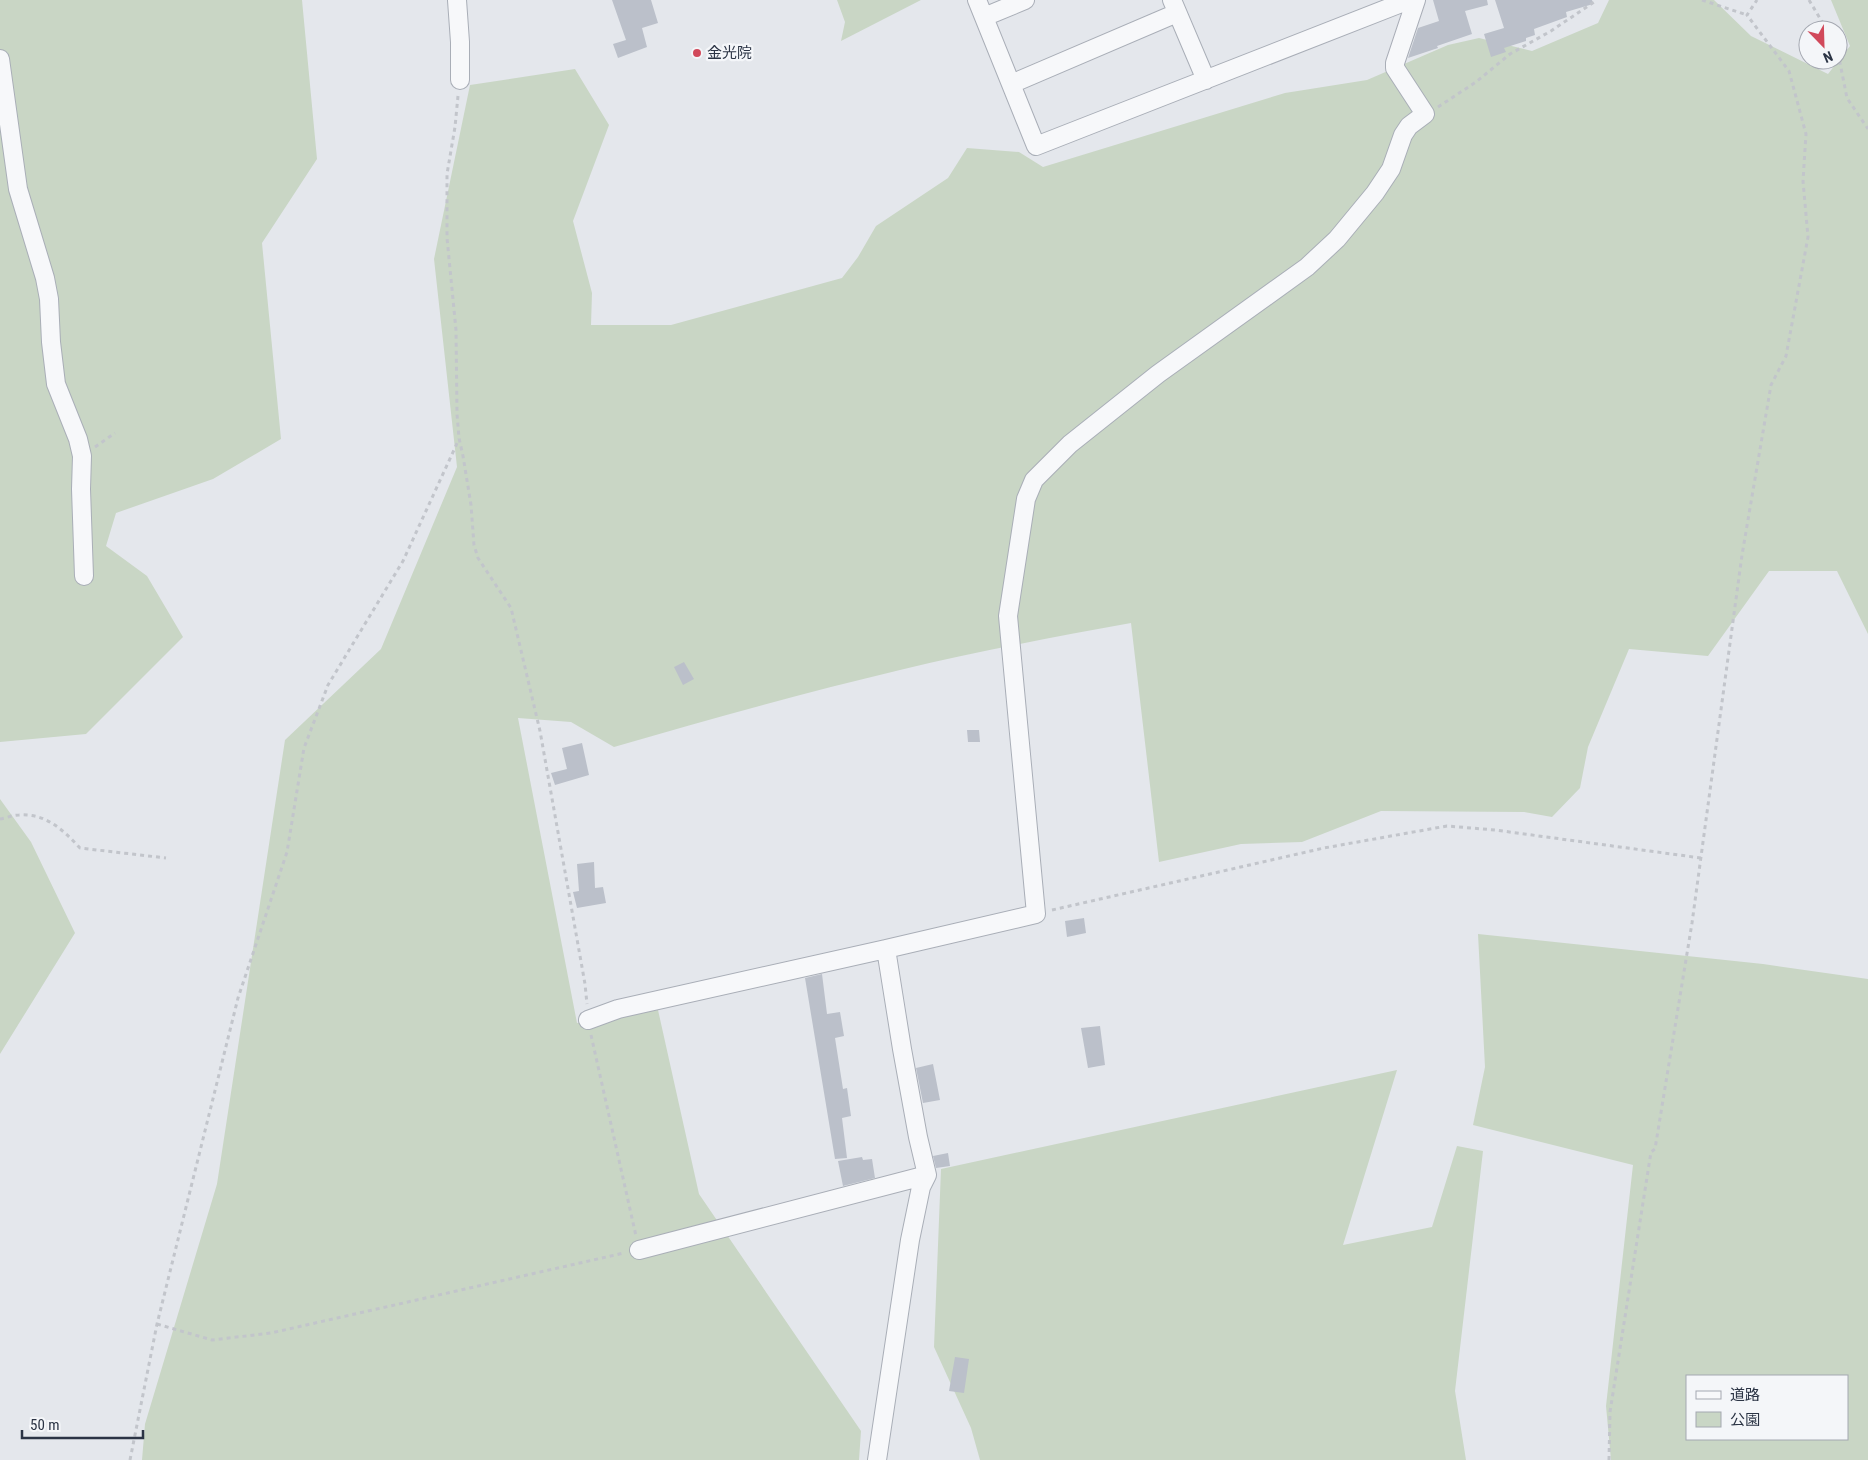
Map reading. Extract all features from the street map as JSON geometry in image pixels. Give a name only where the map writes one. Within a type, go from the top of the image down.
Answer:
[{"type":"street","points":[[457,0],[460,80]]},
{"type":"street","points":[[977,0],[1036,146],[1409,0]]},
{"type":"street","points":[[984,17],[1025,0]]},
{"type":"street","points":[[588,1020],[618,1009],[1036,914],[1008,616],[1026,499],[1034,480],[1070,444],[1158,374],[1307,267],[1337,239],[1375,193],[1391,169],[1403,135],[1409,126],[1425,114],[1395,68],[1416,0]]},
{"type":"street","points":[[1011,84],[1174,6],[1206,80]]},
{"type":"street","points":[[0,59],[18,189],[45,278],[49,299],[51,342],[56,384],[78,439],[82,456],[81,489],[84,576]]},
{"type":"street","points":[[877,1460],[910,1240],[921,1187],[927,1175],[902,1049],[886,949]]},
{"type":"street","points":[[639,1250],[927,1175]]},
{"type":"path","points":[[1425,114],[1447,102],[1476,82],[1510,54],[1551,31],[1597,0]]},
{"type":"path","points":[[1609,1460],[1610,1412],[1651,1152],[1655,1149],[1671,1054],[1701,858],[1742,555],[1771,386],[1786,356],[1808,237],[1802,181],[1806,134],[1789,71],[1747,15],[1702,0]]},
{"type":"path","points":[[1747,15],[1757,0]]},
{"type":"path","points":[[1809,0],[1821,20]]},
{"type":"path","points":[[1841,70],[1847,98],[1868,129]]},
{"type":"path","points":[[156,1324],[212,1340],[271,1333],[639,1250],[588,1020],[585,984],[540,730],[511,608],[478,558],[474,545],[464,456],[459,438],[456,330],[447,238],[446,174],[455,127],[460,80]]},
{"type":"path","points":[[82,456],[115,433]]},
{"type":"path","points":[[130,1460],[156,1324],[238,998],[287,852],[304,748],[328,685],[403,561],[459,438]]},
{"type":"path","points":[[0,819],[20,815],[46,819],[64,830],[80,848],[166,858]]},
{"type":"path","points":[[1036,914],[1324,848],[1447,826],[1495,830],[1701,858]]},
{"type":"green space","points":[[0,0],[302,0],[317,159],[262,243],[281,439],[213,479],[116,513],[106,546],[147,576],[183,637],[86,734],[0,742]]},
{"type":"green space","points":[[837,0],[921,0],[841,41],[845,22]]},
{"type":"green space","points":[[1609,0],[1714,0],[1751,36],[1798,59],[1798,70],[1820,70],[1828,74],[1831,70],[1848,70],[1848,49],[1850,46],[1848,41],[1848,20],[1839,20],[1831,0],[1868,0],[1868,634],[1837,571],[1769,571],[1708,656],[1629,649],[1588,747],[1580,788],[1552,817],[1524,812],[1381,811],[1302,842],[1241,844],[1159,862],[1131,623],[1015,645],[900,670],[685,726],[614,747],[571,722],[518,718],[577,1023],[658,1010],[699,1194],[861,1431],[859,1460],[142,1460],[145,1424],[217,1184],[285,740],[381,649],[457,467],[434,259],[470,85],[575,69],[609,125],[573,221],[592,293],[591,325],[671,325],[842,278],[858,257],[876,226],[948,178],[967,148],[1019,152],[1043,167],[1285,93],[1367,80],[1448,45],[1479,38],[1532,51],[1598,23]]},
{"type":"green space","points":[[0,799],[31,842],[75,933],[0,1054]]},
{"type":"green space","points":[[1478,934],[1763,964],[1868,979],[1868,1460],[1611,1460],[1606,1406],[1633,1165],[1473,1125],[1485,1067]]},
{"type":"green space","points":[[1397,1070],[1343,1245],[1432,1227],[1457,1146],[1483,1151],[1455,1391],[1466,1460],[980,1460],[971,1428],[934,1347],[941,1169]]},
{"type":"building","points":[[612,0],[651,0],[658,23],[642,28],[647,47],[618,58],[613,44],[626,40]]},
{"type":"building","points":[[1433,0],[1487,0],[1488,5],[1465,11],[1472,34],[1408,58],[1418,28],[1439,21]]},
{"type":"building","points":[[1495,0],[1592,0],[1593,4],[1566,12],[1567,17],[1534,29],[1535,35],[1526,38],[1526,41],[1504,48],[1506,52],[1491,57],[1484,34],[1504,28]]},
{"type":"building","points":[[684,662],[694,679],[683,685],[674,667]]},
{"type":"building","points":[[967,730],[979,730],[980,742],[968,742]]},
{"type":"building","points":[[582,743],[589,775],[555,785],[551,773],[567,769],[562,748]]},
{"type":"building","points":[[594,862],[595,888],[603,887],[606,903],[577,908],[573,892],[579,891],[577,864]]},
{"type":"building","points":[[1084,918],[1086,933],[1067,937],[1065,921]]},
{"type":"building","points":[[822,974],[827,1014],[840,1012],[844,1036],[835,1038],[843,1089],[847,1088],[851,1116],[842,1118],[847,1158],[835,1159],[805,978]]},
{"type":"building","points":[[1100,1026],[1105,1065],[1088,1068],[1081,1028]]},
{"type":"building","points":[[933,1064],[940,1100],[923,1103],[916,1068]]},
{"type":"building","points":[[948,1153],[950,1166],[936,1168],[933,1156]]},
{"type":"building","points":[[862,1157],[863,1160],[872,1159],[875,1178],[843,1186],[838,1161]]},
{"type":"building","points":[[955,1357],[969,1359],[964,1393],[949,1391]]},
{"type":"place","name":"金光院","points":[[697,53]]}]
